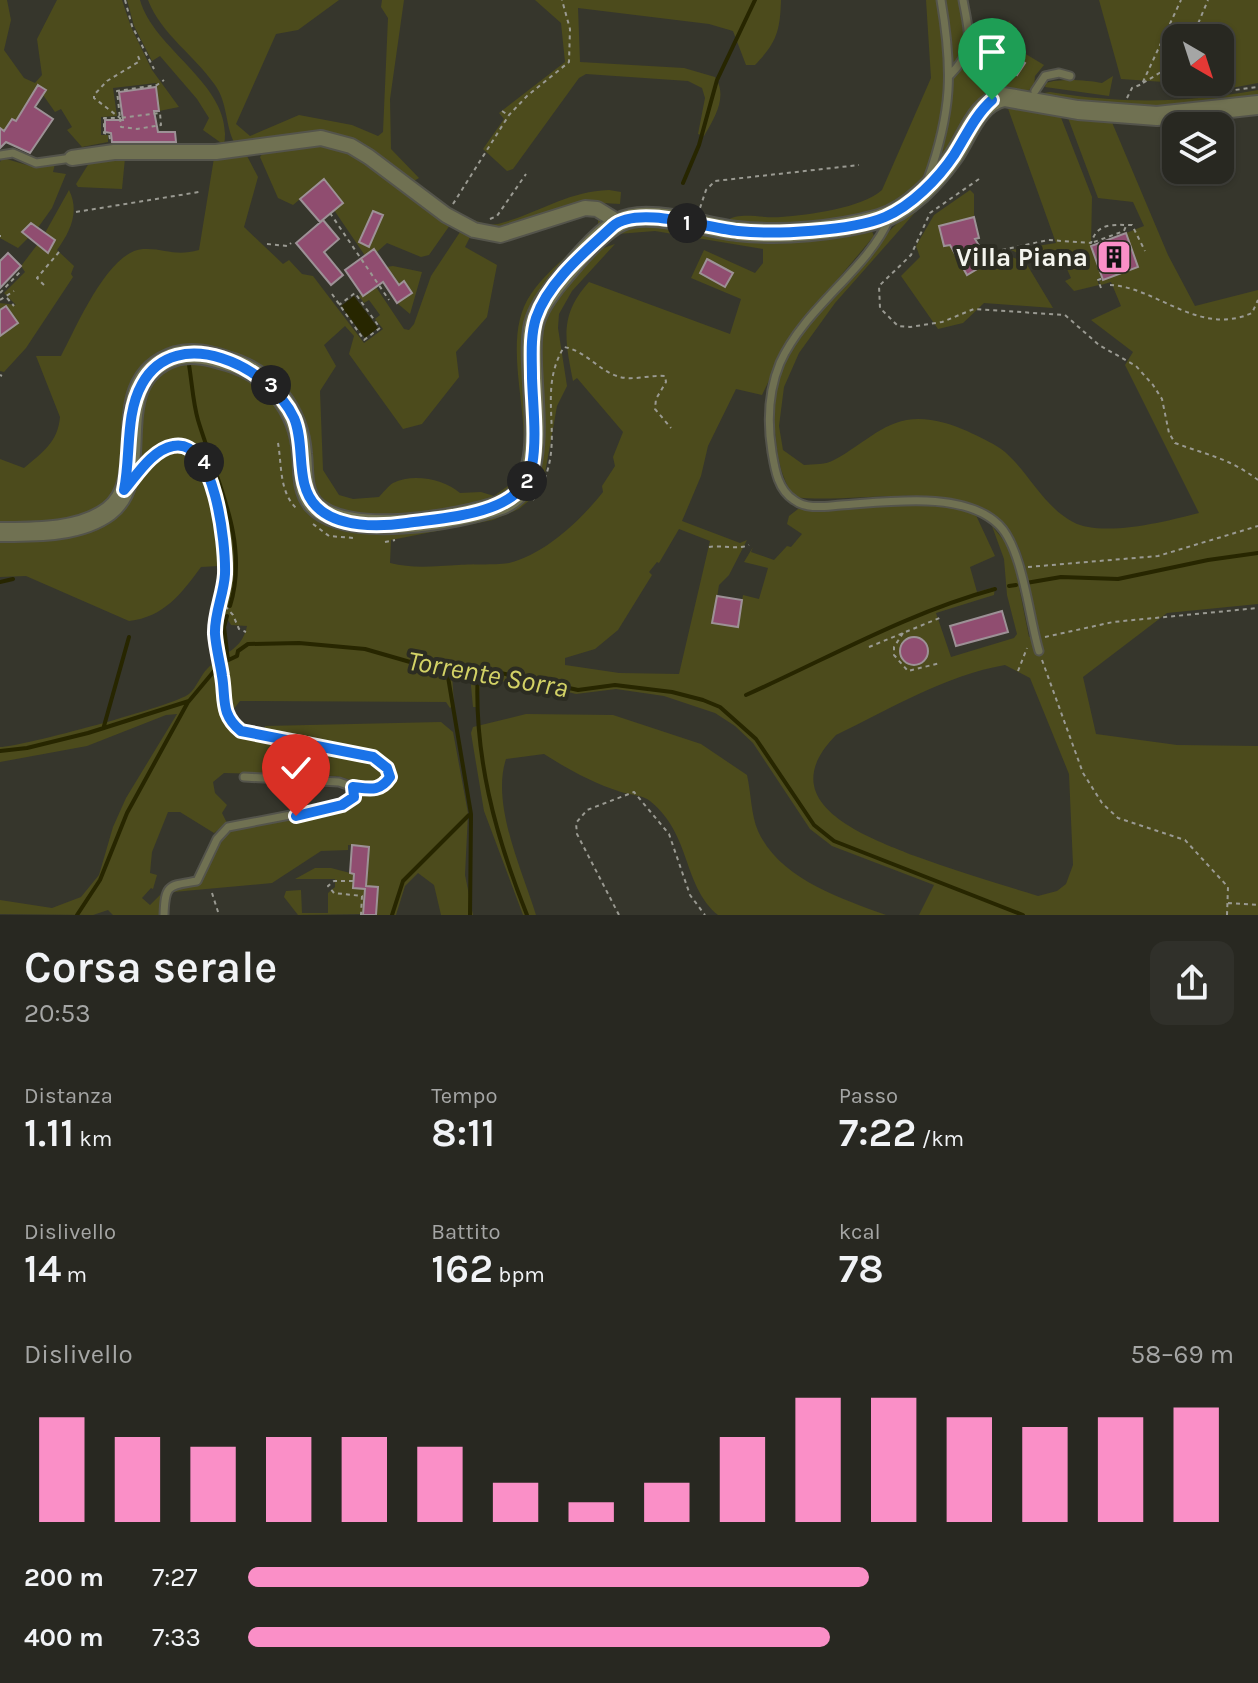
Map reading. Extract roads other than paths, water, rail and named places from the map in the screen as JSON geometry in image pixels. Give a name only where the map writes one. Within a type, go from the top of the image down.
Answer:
[{"type":"street","points":[[0,532],[63,528],[109,511],[124,490],[133,413],[140,387],[159,364],[187,354],[220,359],[250,369],[274,389],[286,403],[299,435],[308,497],[328,516],[361,524],[400,524],[504,504],[519,493],[532,469],[532,344],[541,306],[584,254],[618,222],[636,216],[739,231],[776,232],[860,223],[892,213],[924,189],[952,159],[981,110],[992,100],[1026,98],[1078,110],[1157,116],[1258,105]]},
{"type":"street","points":[[72,158],[114,152],[216,152],[321,138],[336,141],[369,157],[446,215],[465,227],[491,235],[511,232],[585,208],[597,209],[618,222]]},
{"type":"lane","points":[[924,189],[945,122],[950,75],[941,0]]},
{"type":"lane","points":[[950,75],[967,56],[969,43],[964,1]]},
{"type":"lane","points":[[1035,91],[1045,76],[1059,73],[1070,76]]},
{"type":"lane","points":[[0,155],[13,153],[36,163],[72,158]]},
{"type":"lane","points":[[892,213],[877,241],[826,297],[796,335],[780,363],[770,395],[769,425],[780,485],[791,499],[816,506],[904,500],[951,503],[981,511],[1001,526],[1020,568],[1039,651]]},
{"type":"lane","points":[[164,915],[167,889],[174,883],[197,881],[217,839],[228,827],[342,805],[354,797],[353,787],[339,782],[244,777]]},
{"type":"waterway","points":[[683,183],[699,145],[717,80],[755,0]]},
{"type":"waterway","points":[[189,365],[198,420],[233,535],[235,582],[230,606]]},
{"type":"waterway","points":[[1026,583],[1061,577],[1118,579],[1258,553]]},
{"type":"waterway","points":[[0,582],[13,579]]},
{"type":"waterway","points":[[1009,586],[1016,585]]},
{"type":"waterway","points":[[746,695],[899,623],[995,589]]},
{"type":"waterway","points":[[227,616],[224,627],[228,660]]},
{"type":"waterway","points":[[104,726],[129,637]]},
{"type":"waterway","name":"Torrente Sorra","points":[[0,751],[27,748],[88,733],[189,701],[220,664],[237,656],[238,651],[248,644],[299,643],[365,649],[424,666],[478,668],[578,690],[615,685],[672,692],[720,707],[756,739],[814,825],[834,841],[1023,915]]},
{"type":"waterway","points":[[446,665],[471,814],[470,915]]},
{"type":"waterway","points":[[478,668],[479,732],[489,794],[505,855],[527,915]]},
{"type":"waterway","points":[[77,915],[100,880],[127,813],[188,702]]},
{"type":"waterway","points":[[392,915],[403,881],[469,815]]},
{"type":"place","name":"Villa Piana","points":[[1114,257]]}]
